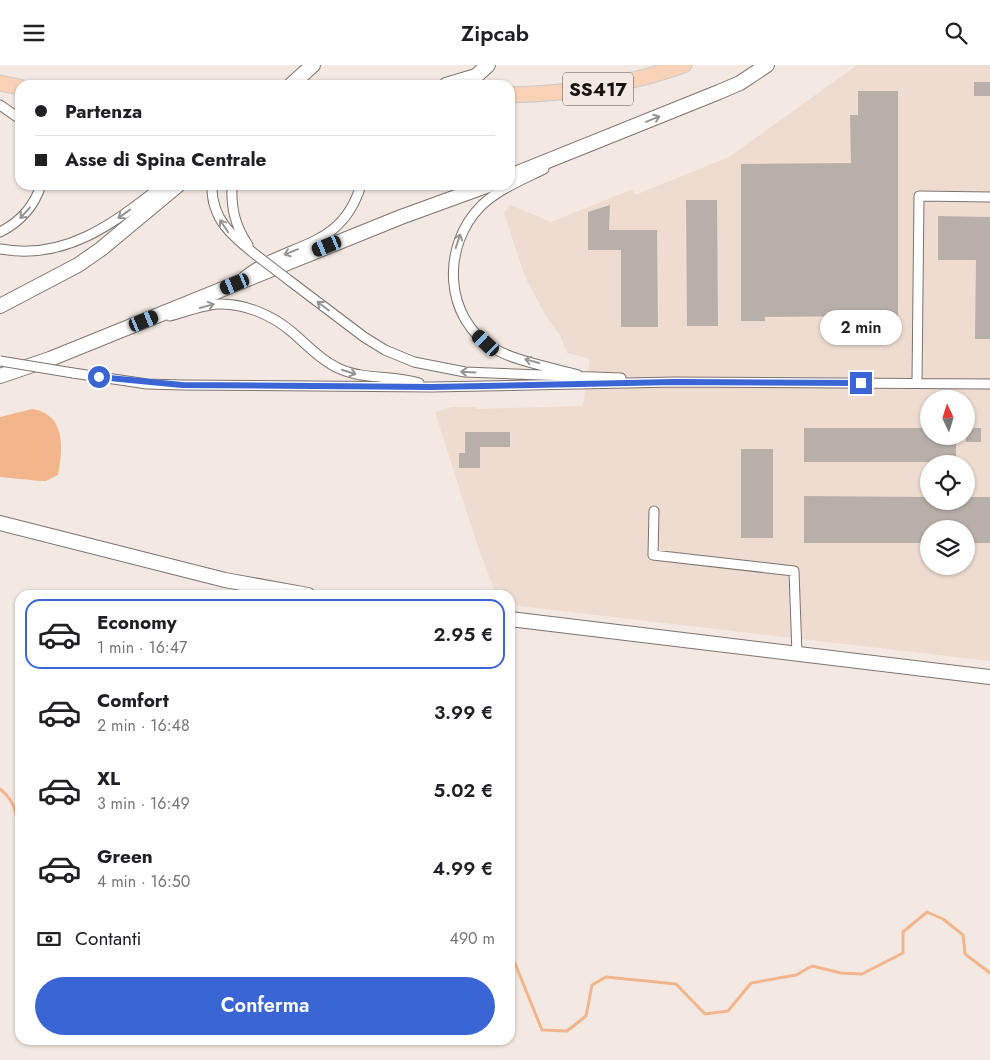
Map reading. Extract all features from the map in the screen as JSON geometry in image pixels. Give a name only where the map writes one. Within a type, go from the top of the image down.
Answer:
[{"type":"main road","points":[[296,80],[314,65]]},
{"type":"main road","points":[[463,80],[476,76],[488,65]]},
{"type":"main road","name":"SS417","points":[[515,95],[598,89],[636,80],[684,65]]},
{"type":"main road","points":[[515,174],[720,92],[740,83],[767,65]]},
{"type":"main road","points":[[0,83],[15,86]]},
{"type":"main road","points":[[0,307],[78,265],[101,249],[172,190]]},
{"type":"main road","points":[[401,217],[460,190]]},
{"type":"main road","points":[[0,376],[50,359],[401,217],[475,190]]},
{"type":"main road","points":[[0,523],[225,580],[280,590]]},
{"type":"main road","points":[[515,620],[990,677]]},
{"type":"street","points":[[0,105],[15,116]]},
{"type":"street","points":[[515,185],[549,166],[582,153],[634,126]]},
{"type":"street","points":[[0,232],[11,227],[30,208],[39,190]]},
{"type":"street","points":[[0,249],[14,251],[51,249],[82,240],[114,222],[156,190]]},
{"type":"street","points":[[213,190],[214,204],[222,224],[228,232],[364,337],[384,350],[414,362],[465,372],[578,375],[674,382]]},
{"type":"street","points":[[232,190],[233,214],[241,234],[256,255]]},
{"type":"street","points":[[235,284],[258,265],[317,241],[334,229],[349,214],[359,190]]},
{"type":"street","points":[[505,190],[494,196],[471,217],[457,241],[452,273],[461,310],[475,333],[486,343],[509,356],[578,375]]},
{"type":"street","points":[[917,383],[919,196],[990,197]]},
{"type":"street","points":[[126,328],[216,304],[233,304],[251,309],[277,321],[320,356],[340,369],[357,375],[412,381],[432,387]]},
{"type":"street","points":[[0,361],[147,383],[432,387],[674,382],[990,384]]},
{"type":"street","points":[[654,511],[653,555],[794,571],[798,654]]},
{"type":"shaded area","points":[[857,65],[990,65],[990,661],[515,606],[515,590],[494,590],[476,541],[435,412],[452,407],[475,407],[476,409],[583,406],[590,359],[567,353],[560,335],[547,318],[525,277],[504,213],[510,205],[551,222],[633,189],[635,195],[729,157]]},
{"type":"shaded area","points":[[32,409],[43,412],[51,418],[60,434],[61,454],[58,475],[46,481],[0,477],[0,417]]},
{"type":"building","points":[[974,82],[990,82],[990,96],[974,96]]},
{"type":"building","points":[[858,91],[898,91],[898,321],[874,321],[874,316],[765,317],[765,321],[741,321],[741,164],[851,163],[850,115],[858,115]]},
{"type":"building","points":[[686,200],[717,200],[718,326],[687,326]]},
{"type":"building","points":[[610,205],[609,230],[657,230],[658,327],[621,327],[621,250],[588,250],[588,212]]},
{"type":"building","points":[[938,216],[990,217],[990,339],[975,339],[976,260],[938,260]]},
{"type":"building","points":[[804,428],[920,428],[920,445],[956,445],[956,455],[920,455],[920,462],[804,462]]},
{"type":"building","points":[[975,428],[981,428],[981,442],[975,442]]},
{"type":"building","points":[[465,432],[510,432],[510,447],[480,447],[480,468],[459,468],[459,453],[465,453]]},
{"type":"building","points":[[741,449],[773,449],[773,538],[741,538]]},
{"type":"building","points":[[804,496],[920,497],[920,510],[975,510],[975,497],[990,497],[990,543],[975,543],[975,520],[920,520],[920,543],[804,543]]},
{"type":"waterway","points":[[0,789],[8,797],[15,810]]},
{"type":"waterway","points":[[515,963],[542,1030],[567,1031],[586,1016],[592,985],[606,977],[676,984],[705,1014],[728,1011],[751,983],[796,975],[812,966],[841,973],[862,974],[903,953],[903,932],[927,912],[943,919],[963,935],[965,954],[990,973]]},
{"type":"route","points":[[99,377],[113,380],[182,385],[432,387],[674,382],[861,383]]}]
